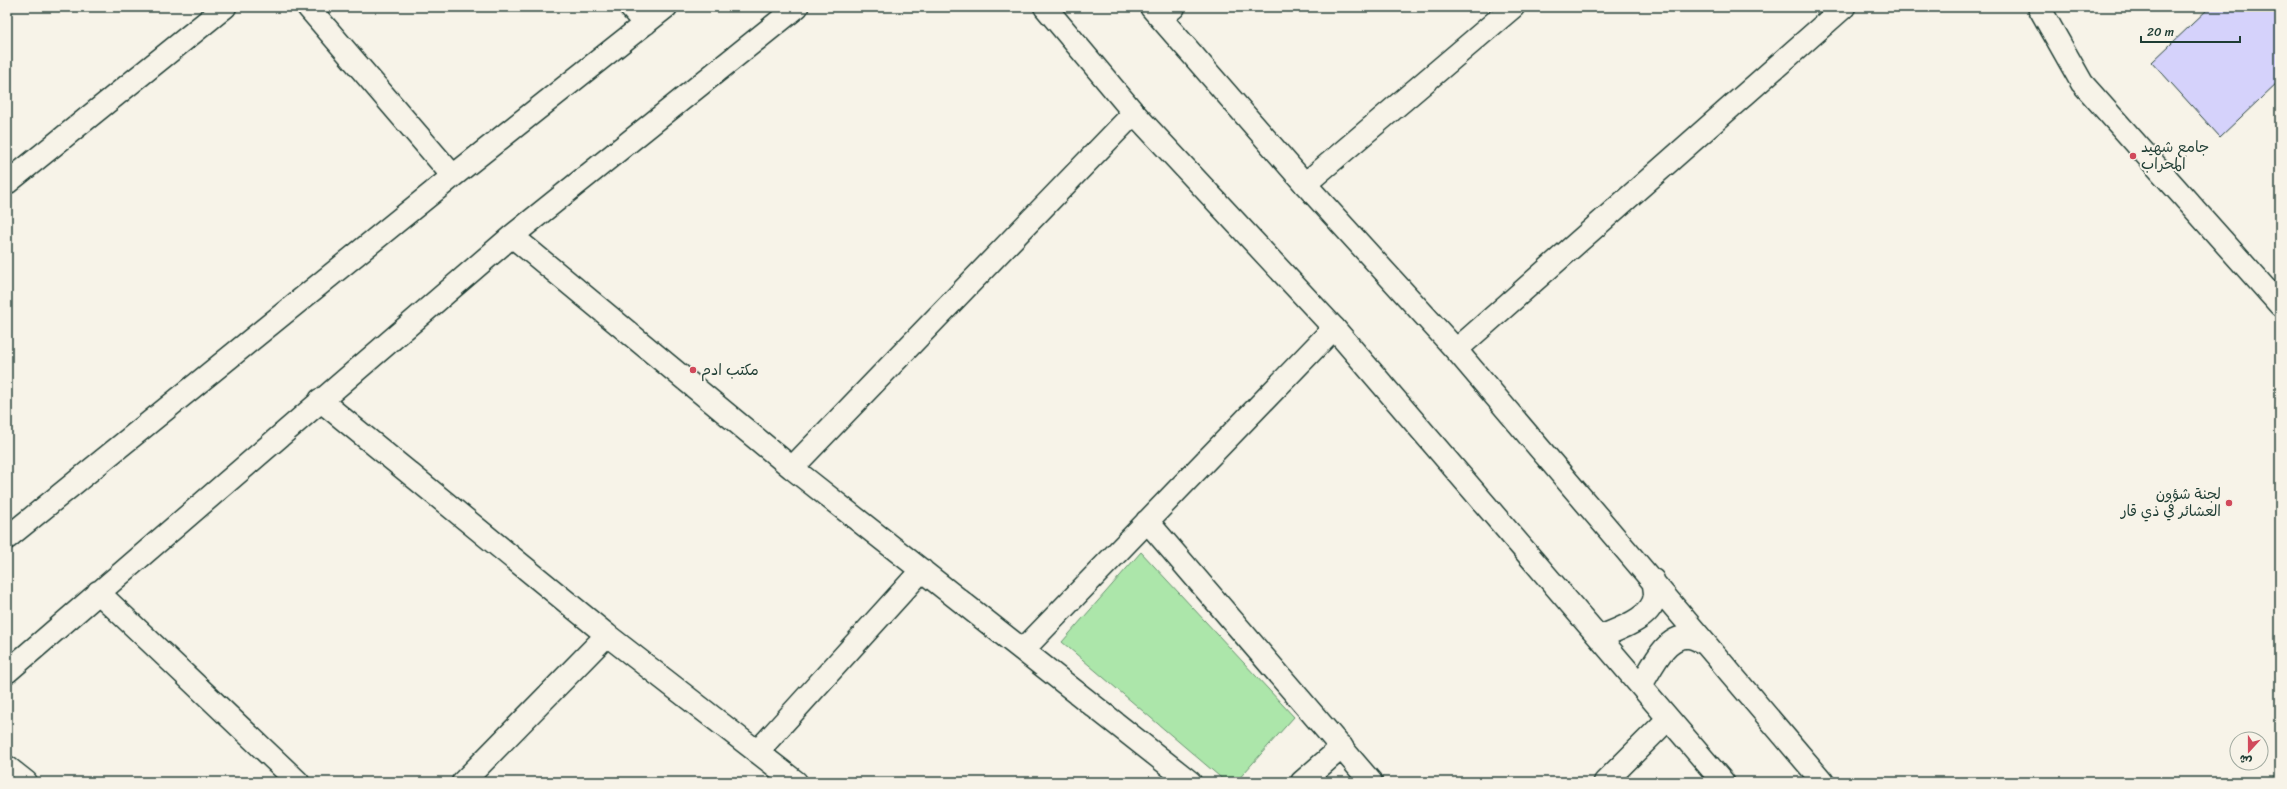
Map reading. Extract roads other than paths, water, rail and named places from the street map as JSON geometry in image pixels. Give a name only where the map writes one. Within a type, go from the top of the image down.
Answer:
[{"type":"street","points":[[7,183],[225,7]]},
{"type":"street","points":[[308,7],[453,176]]},
{"type":"street","points":[[630,7],[645,24]]},
{"type":"street","points":[[7,538],[453,176],[666,7]]},
{"type":"street","points":[[7,672],[320,400],[512,236],[797,7]]},
{"type":"street","points":[[1045,7],[1134,114],[1334,328],[1600,636],[1668,719],[1723,782]]},
{"type":"street","points":[[1306,184],[1513,7]]},
{"type":"street","points":[[1456,350],[1844,7]]},
{"type":"street","points":[[2039,7],[2082,83],[2280,306]]},
{"type":"street","points":[[1162,11],[1306,184],[1456,350],[1653,580],[1823,782]]},
{"type":"street","points":[[792,468],[1134,114]]},
{"type":"street","points":[[512,236],[792,468],[1190,782]]},
{"type":"street","points":[[1023,650],[1334,328]]},
{"type":"street","points":[[320,400],[607,635],[796,782]]},
{"type":"street","points":[[1147,521],[1371,782]]},
{"type":"street","points":[[757,752],[922,570]]},
{"type":"street","points":[[1600,636],[1645,614],[1651,606],[1655,596],[1653,580]]},
{"type":"street","points":[[98,592],[298,782]]},
{"type":"street","points":[[462,782],[607,635]]},
{"type":"street","points":[[1641,685],[1667,645],[1676,640],[1688,637],[1706,644]]},
{"type":"street","points":[[1605,782],[1668,719]]},
{"type":"street","points":[[1302,782],[1342,747]]},
{"type":"street","points":[[7,768],[26,782]]},
{"type":"place","name":"جامع شهيد المحراب","points":[[2133,156]]},
{"type":"place","name":"مكتب ادم","points":[[693,370]]},
{"type":"place","name":"لجنة شؤون العشائر في ذي قار","points":[[2229,503]]}]
